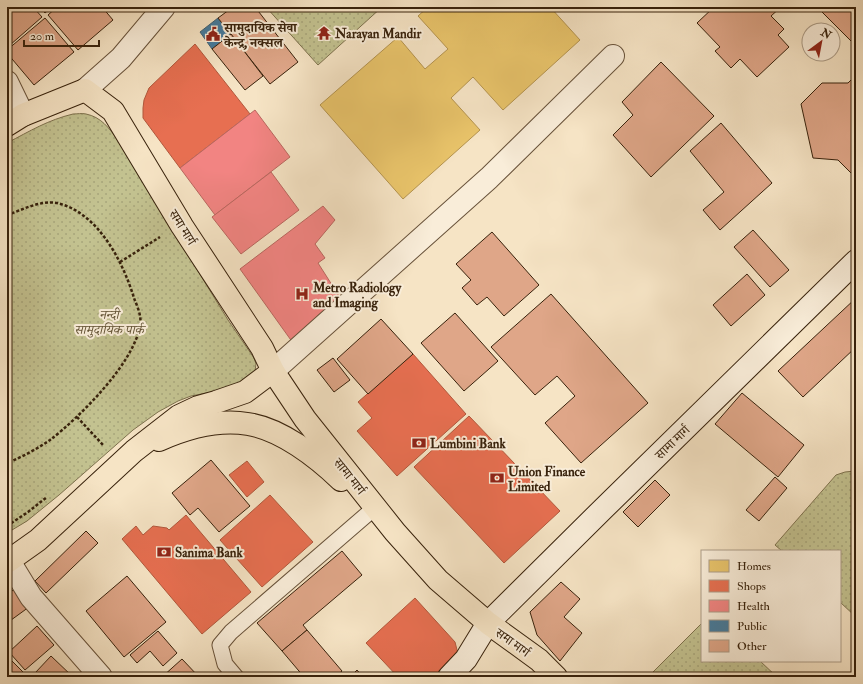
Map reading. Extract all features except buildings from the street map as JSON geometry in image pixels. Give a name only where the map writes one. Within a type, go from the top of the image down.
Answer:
[{"type":"main road","points":[[15,120],[85,90]]},
{"type":"main road","name":"समा मार्ग","points":[[85,90],[113,111],[182,226],[262,348],[274,371]]},
{"type":"main road","points":[[8,561],[38,540],[134,451],[179,416],[198,407],[245,392],[274,371]]},
{"type":"main road","name":"सामा मार्ग","points":[[274,371],[305,419],[395,532],[438,580],[488,623]]},
{"type":"main road","points":[[134,451],[178,432],[207,424],[227,422],[258,426],[285,437],[310,454],[338,477],[395,532]]},
{"type":"main road","name":"समा मार्ग","points":[[488,623],[538,660],[556,677]]},
{"type":"street","points":[[85,90],[121,58],[164,7]]},
{"type":"street","points":[[274,371],[488,178],[613,56]]},
{"type":"street","points":[[7,82],[15,120]]},
{"type":"street","name":"सामा मार्ग","points":[[449,677],[466,659],[488,623],[856,261]]},
{"type":"street","points":[[8,561],[32,597],[101,677]]},
{"type":"lane","points":[[236,677],[225,664],[220,645],[231,632],[372,510]]},
{"type":"path","points":[[7,215],[36,205],[49,203],[66,206],[78,212],[104,236],[120,262],[132,292],[141,321],[137,338],[115,374],[77,417],[48,440],[19,458],[7,463]]},
{"type":"path","points":[[120,262],[160,237]]},
{"type":"path","points":[[77,417],[104,446]]},
{"type":"path","points":[[7,526],[28,512],[52,492]]},
{"type":"green space","name":"Narayan Mandir","points":[[266,7],[382,7],[318,65]]},
{"type":"green space","name":"नन्दी सामुदायिक पार्क","points":[[73,114],[91,115],[100,120],[108,127],[117,139],[228,320],[254,358],[256,364],[255,371],[252,376],[233,388],[191,396],[158,412],[133,430],[27,521],[7,533],[7,143],[31,130],[64,116]]},
{"type":"green space","points":[[845,472],[856,472],[856,617],[841,603],[841,550],[781,550],[775,545],[836,475]]},
{"type":"green space","points":[[701,624],[701,662],[761,662],[777,677],[648,677]]},
{"type":"place","name":"Narayan Mandir","points":[[324,33]]},
{"type":"place","name":"सामुदायिक सेवा केन्द्र, नक्सल","points":[[213,34]]},
{"type":"place","name":"Metro Radiology and Imaging","points":[[302,294]]},
{"type":"place","name":"Lumbini Bank","points":[[419,443]]},
{"type":"place","name":"Union Finance Limited","points":[[497,478]]},
{"type":"place","name":"Sanima Bank","points":[[164,552]]}]
